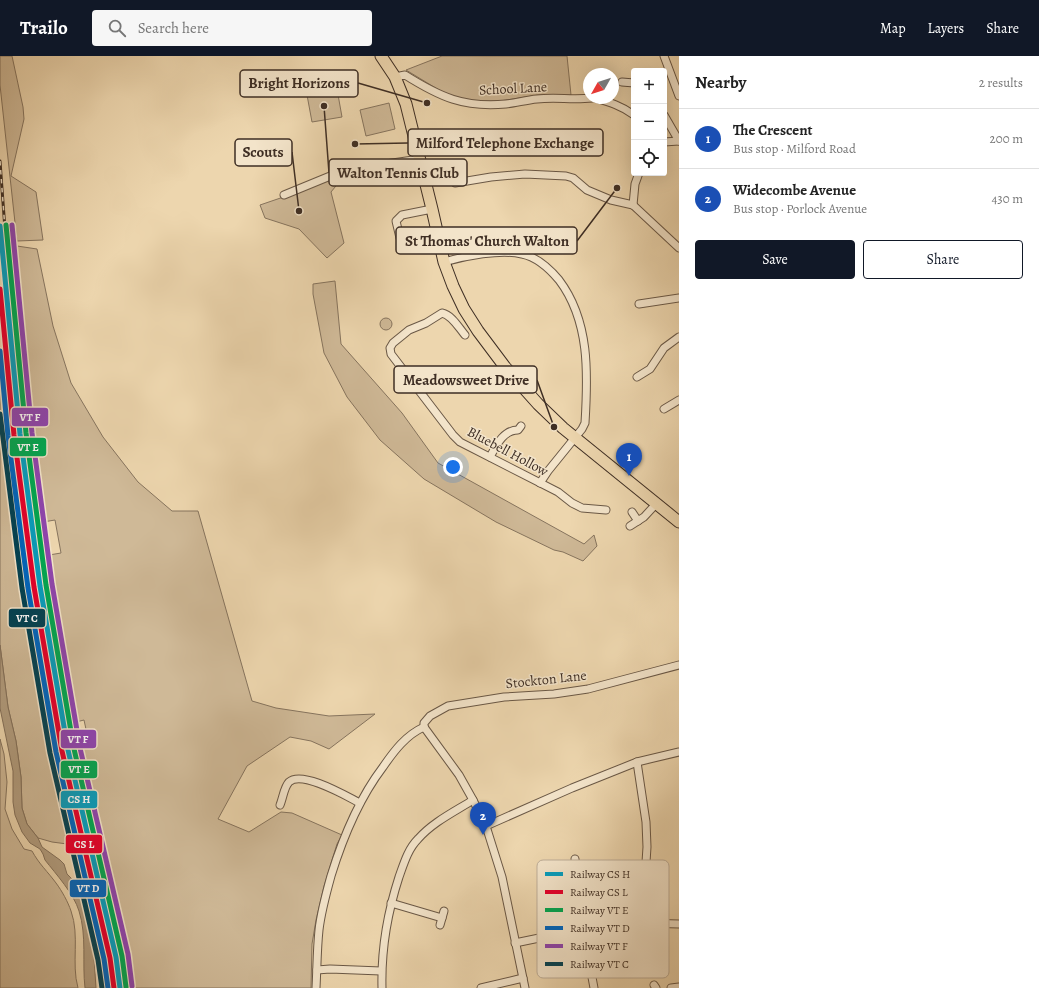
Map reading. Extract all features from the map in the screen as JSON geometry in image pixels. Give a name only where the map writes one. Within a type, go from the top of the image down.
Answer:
[{"type":"highway","points":[[381,56],[395,77],[406,104],[424,172],[444,262],[461,303],[478,331],[505,367],[538,404],[575,439],[679,522]]},
{"type":"street","points":[[664,56],[679,96]]},
{"type":"street","name":"School Lane","points":[[395,77],[405,75],[436,93],[467,104],[506,104],[537,99],[583,99]]},
{"type":"street","points":[[622,82],[631,83]]},
{"type":"street","points":[[614,104],[631,113]]},
{"type":"street","points":[[667,120],[679,141],[667,142]]},
{"type":"street","points":[[284,195],[340,172],[420,159]]},
{"type":"street","points":[[424,172],[446,166],[455,183],[491,177],[525,174],[566,176],[573,178],[587,190],[611,200],[633,205],[679,248]]},
{"type":"street","points":[[633,205],[635,184],[638,176]]},
{"type":"street","points":[[400,238],[396,221],[402,215],[432,209]]},
{"type":"street","points":[[444,262],[458,258],[506,252],[523,254],[537,260],[552,271],[564,286],[571,300],[584,339],[586,358],[585,423],[575,439],[548,471],[540,483]]},
{"type":"street","points":[[639,304],[679,298]]},
{"type":"street","name":"Bluebell Hollow","points":[[455,336],[463,333],[446,314],[442,313],[426,324],[415,327],[393,343],[390,348],[390,354],[460,442],[558,492],[572,503],[582,508],[602,512]]},
{"type":"street","points":[[637,377],[650,369],[664,348],[679,337]]},
{"type":"street","points":[[645,373],[648,380]]},
{"type":"street","points":[[664,409],[679,400]]},
{"type":"street","points":[[490,457],[499,440],[513,430],[520,430]]},
{"type":"street","points":[[630,526],[649,513],[656,504]]},
{"type":"street","points":[[632,512],[638,521]]},
{"type":"street","name":"Stockton Lane","points":[[316,988],[319,929],[325,897],[339,850],[370,784],[391,755],[404,741],[417,730],[424,727],[426,719],[448,706],[504,697],[554,694],[588,689],[679,665]]},
{"type":"street","points":[[424,727],[459,775],[486,826],[502,877],[525,988]]},
{"type":"street","points":[[486,826],[572,788],[637,762],[679,752]]},
{"type":"street","points":[[637,762],[646,822],[646,860]]},
{"type":"street","points":[[280,805],[286,786],[290,780],[305,779],[331,788],[360,804]]},
{"type":"street","points":[[382,988],[384,938],[391,903],[406,858],[418,839],[431,827],[473,800]]},
{"type":"street","points":[[391,903],[442,918]]},
{"type":"street","points":[[669,924],[679,924]]},
{"type":"street","points":[[515,943],[537,938]]},
{"type":"street","points":[[317,970],[382,971]]},
{"type":"street","points":[[481,988],[523,978]]},
{"type":"street","points":[[592,978],[594,988]]},
{"type":"street","points":[[671,988],[679,987]]},
{"type":"shaded area","points":[[0,56],[12,56],[23,107],[24,119],[11,176],[36,192],[43,240],[17,241],[0,85]]},
{"type":"shaded area","points":[[442,56],[567,56],[571,95],[538,95],[500,101],[466,101],[444,93],[406,70]]},
{"type":"shaded area","points":[[337,89],[342,117],[312,122],[307,95]]},
{"type":"shaded area","points":[[389,103],[395,129],[366,136],[360,110]]},
{"type":"shaded area","points":[[340,175],[340,181],[331,192],[344,243],[327,258],[299,229],[265,218],[260,205],[301,191]]},
{"type":"shaded area","points":[[17,246],[37,249],[53,326],[71,383],[103,437],[138,482],[172,511],[198,511],[252,701],[276,708],[329,716],[375,714],[329,749],[311,741],[290,737],[247,766],[218,819],[249,832],[281,812],[292,813],[342,835],[337,844],[324,886],[316,920],[312,944],[311,988],[131,988],[114,884],[104,853],[89,791],[79,736],[87,734],[84,720],[76,722],[49,555],[61,553],[55,520],[43,522],[19,305]]},
{"type":"shaded area","points":[[335,281],[341,344],[402,413],[438,463],[584,544],[594,535],[597,546],[583,561],[563,552],[554,550],[496,522],[424,479],[380,440],[347,397],[324,353],[313,294],[313,284]]},
{"type":"shaded area","points":[[388,318],[391,319],[391,329],[384,330],[381,329],[380,322],[381,319]]},
{"type":"shaded area","points":[[0,360],[5,420],[21,522],[30,600],[47,689],[56,752],[75,845],[52,842],[38,838],[27,824],[22,808],[21,777],[16,741],[8,707],[0,645]]},
{"type":"shaded area","points":[[0,645],[8,707],[16,741],[21,777],[22,808],[27,824],[38,838],[42,847],[64,864],[67,874],[87,898],[91,913],[96,988],[85,988],[84,940],[77,905],[64,884],[45,860],[40,849],[30,843],[22,832],[15,815],[13,802],[13,771],[0,708]]},
{"type":"shaded area","points":[[0,739],[4,754],[7,782],[5,809],[12,829],[24,849],[32,851],[56,883],[65,897],[74,920],[75,969],[78,988],[0,988]]},
{"type":"railway","points":[[0,161],[23,426],[44,584],[87,807],[113,920],[126,988]]},
{"type":"transit line","points":[[6,225],[26,433],[46,585],[74,749],[122,956],[126,987]]},
{"type":"transit line","points":[[12,225],[32,433],[52,584],[80,748],[128,954],[132,986]]},
{"type":"transit line","points":[[0,226],[20,434],[40,586],[68,750],[116,957],[120,988]]},
{"type":"transit line","points":[[0,289],[14,435],[34,587],[62,751],[110,958],[114,988]]},
{"type":"transit line","points":[[0,351],[8,436],[28,588],[56,752],[104,959],[108,988]]},
{"type":"transit line","points":[[0,414],[22,588],[50,753],[98,960],[102,988]]},
{"type":"place","name":"Bright Horizons","points":[[427,103]]},
{"type":"place","name":"Walton Tennis Club","points":[[324,106]]},
{"type":"place","name":"Milford Telephone Exchange","points":[[355,144]]},
{"type":"place","name":"St Thomas' Church Walton","points":[[617,188]]},
{"type":"place","name":"Scouts","points":[[299,211]]},
{"type":"place","name":"Meadowsweet Drive","points":[[554,427]]},
{"type":"place","name":"The Crescent","points":[[629,476]]},
{"type":"place","name":"Widecombe Avenue","points":[[483,835]]}]
